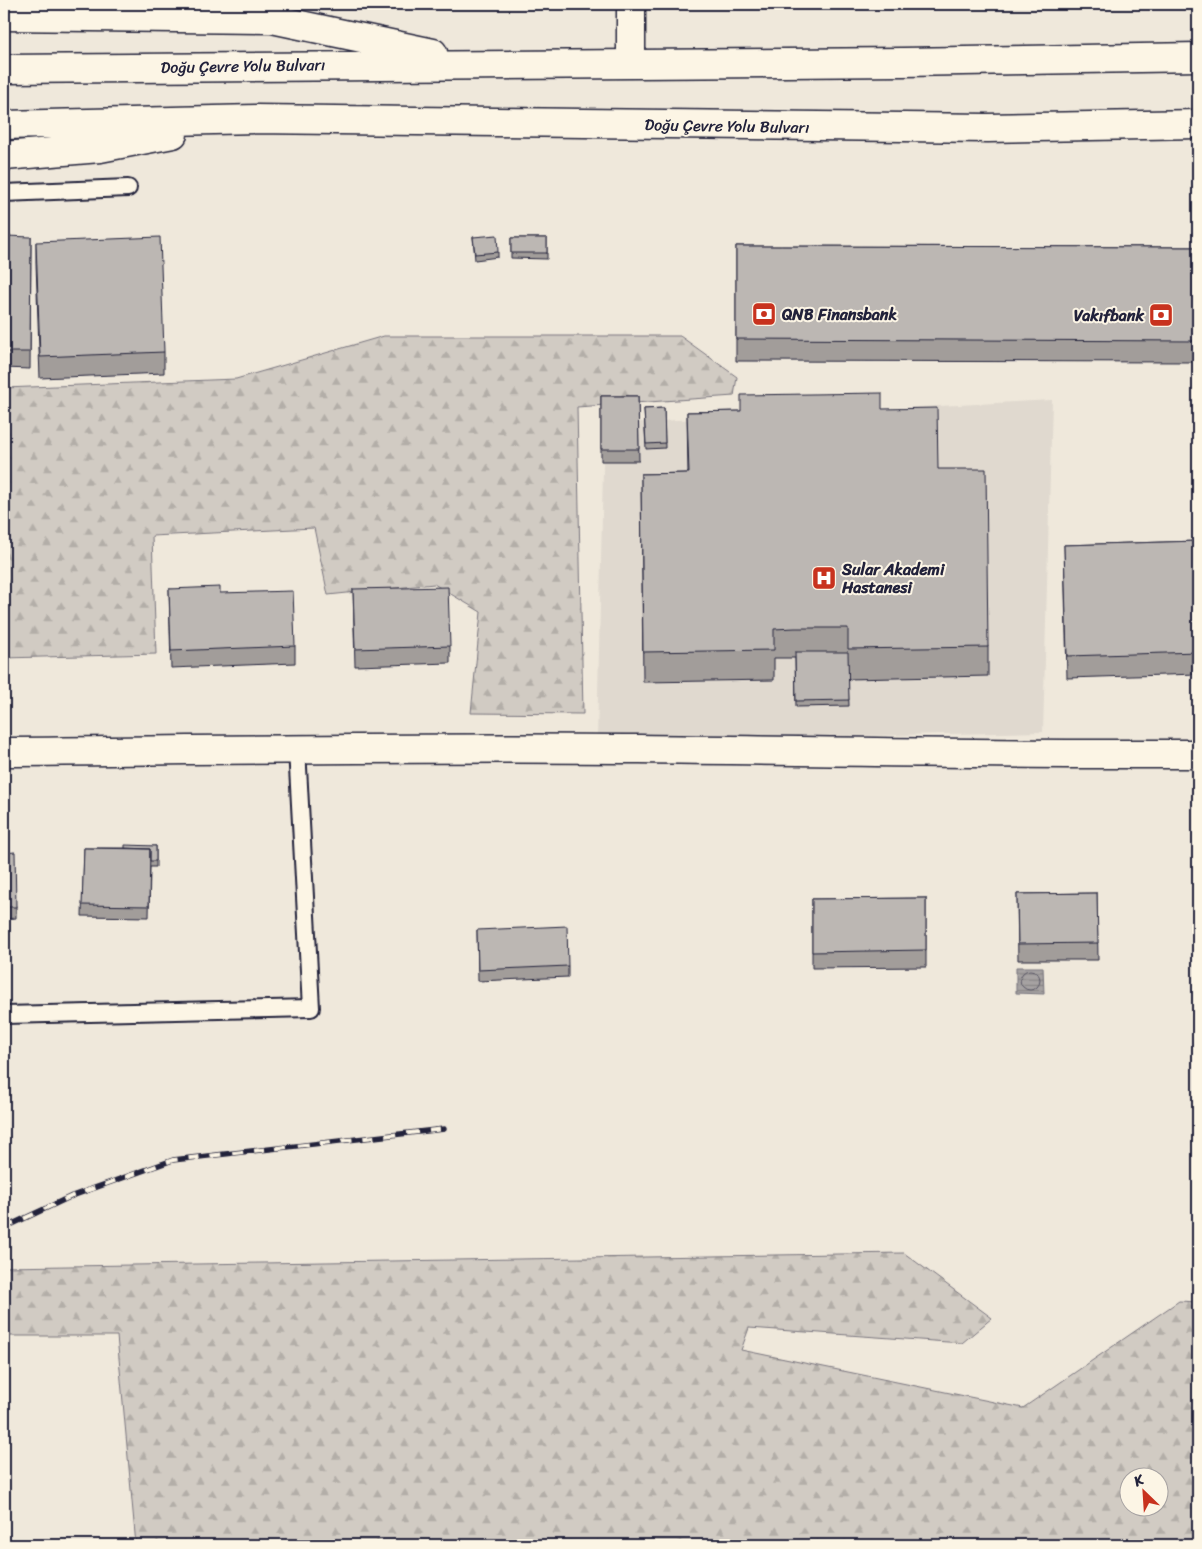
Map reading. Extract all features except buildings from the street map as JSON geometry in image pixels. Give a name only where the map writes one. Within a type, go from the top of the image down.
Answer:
[{"type":"main road","points":[[630,63],[631,4]]},
{"type":"main road","name":"Doğu Çevre Yolu Bulvarı","points":[[4,16],[272,11],[483,64]]},
{"type":"main road","name":"Doğu Çevre Yolu Bulvarı","points":[[4,69],[1198,57]]},
{"type":"main road","name":"Doğu Çevre Yolu Bulvarı","points":[[4,156],[100,148],[256,119]]},
{"type":"main road","name":"Doğu Çevre Yolu Bulvarı","points":[[4,125],[256,119],[979,128],[1198,124]]},
{"type":"main road","points":[[4,752],[297,749],[628,749],[1022,755],[1198,754]]},
{"type":"lane","points":[[4,192],[128,188]]},
{"type":"lane","points":[[4,1015],[311,1008],[297,749]]},
{"type":"shaded area","name":"Sular Akademi Hastanesi","points":[[1052,400],[1043,732],[597,741],[604,424]]},
{"type":"green space","points":[[384,336],[680,336],[737,377],[734,396],[577,407],[583,714],[471,713],[481,612],[434,584],[328,595],[314,528],[152,536],[156,654],[4,658],[4,388],[236,379]]},
{"type":"green space","points":[[904,1253],[992,1318],[962,1343],[749,1328],[741,1350],[1023,1408],[1179,1301],[1198,1302],[1198,1545],[136,1545],[117,1336],[4,1336],[4,1267]]},
{"type":"water","points":[[1016,967],[1043,967],[1044,994],[1016,993]]},
{"type":"railway","points":[[4,1228],[72,1196],[173,1160],[444,1129]]},
{"type":"place","name":"QNB Finansbank","points":[[764,314]]},
{"type":"place","name":"Vakıfbank","points":[[1161,315]]},
{"type":"place","name":"Sular Akademi Hastanesi","points":[[824,578]]}]
